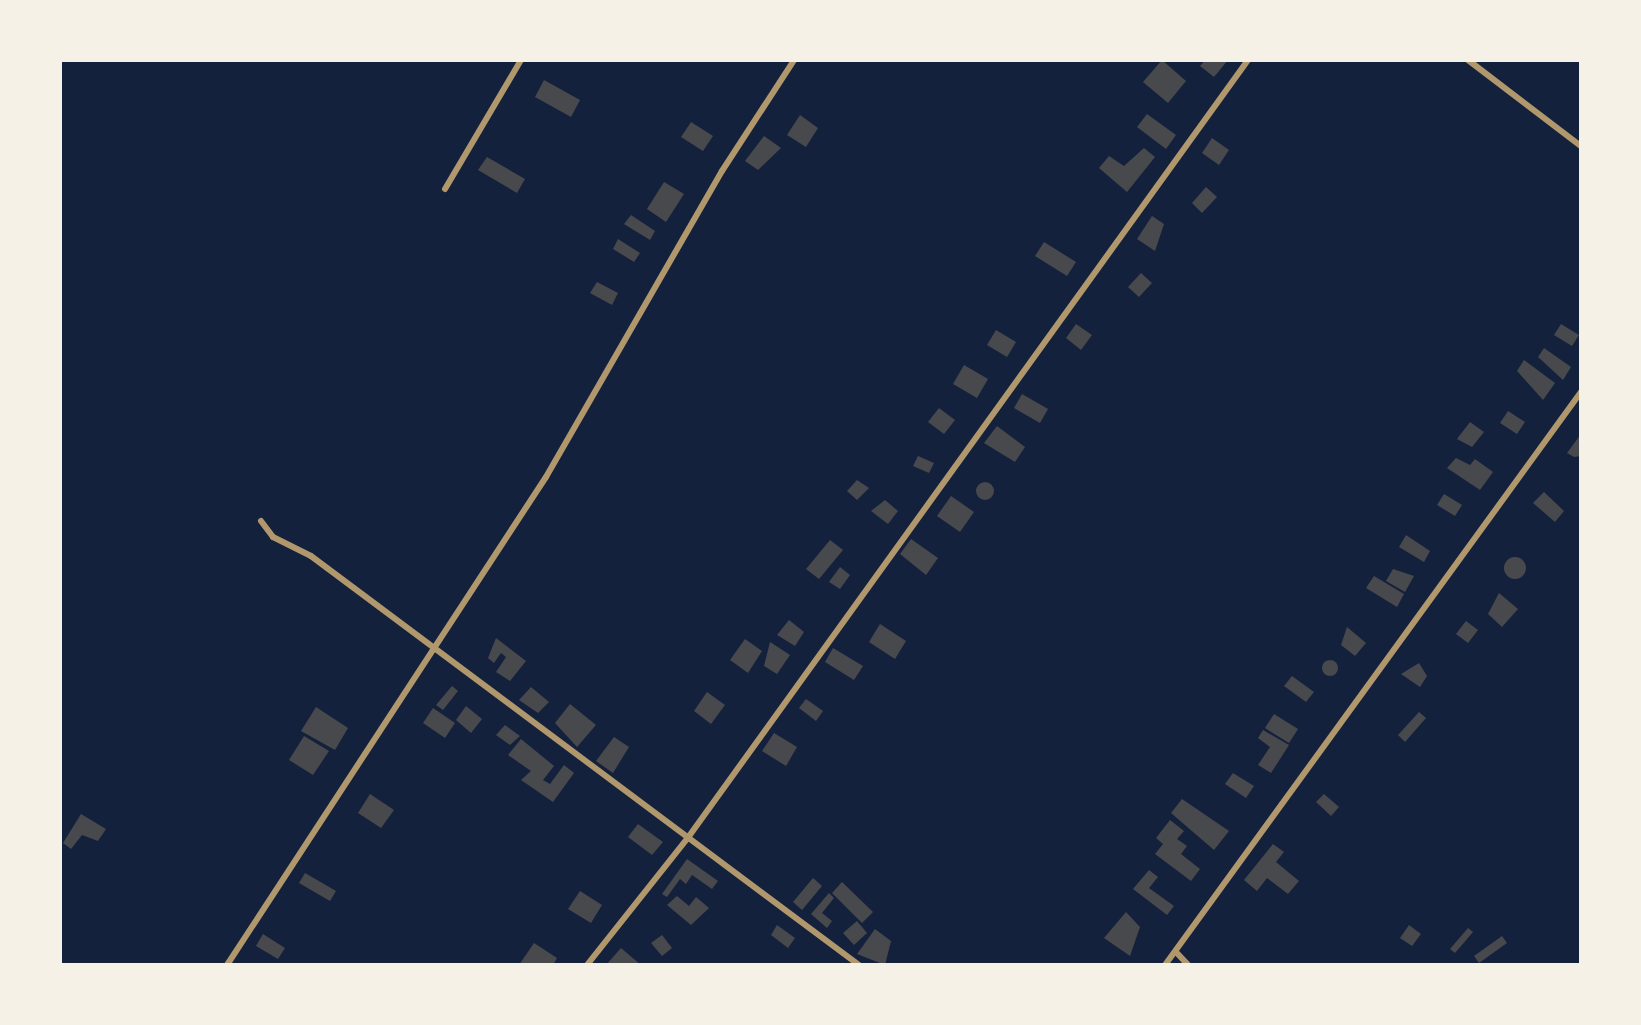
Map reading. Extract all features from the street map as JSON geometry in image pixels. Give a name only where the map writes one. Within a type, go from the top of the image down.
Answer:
[{"type":"street","points":[[446,189],[520,60]]},
{"type":"street","points":[[227,965],[436,648],[794,60]]},
{"type":"street","points":[[587,965],[687,839],[1248,60]]},
{"type":"street","points":[[1468,60],[1581,146]]},
{"type":"street","points":[[1166,965],[1581,392]]},
{"type":"street","points":[[261,521],[273,537],[311,556],[859,965]]},
{"type":"street","points":[[1176,952],[1188,965]]},
{"type":"building","points":[[1162,60],[1186,81],[1168,103],[1143,82]]},
{"type":"building","points":[[1205,60],[1228,60],[1214,77],[1200,66]]},
{"type":"building","points":[[544,80],[580,100],[571,117],[535,97]]},
{"type":"building","points":[[1147,114],[1176,135],[1166,149],[1137,127]]},
{"type":"building","points":[[800,115],[818,128],[806,147],[787,135]]},
{"type":"building","points":[[691,122],[713,136],[703,151],[681,137]]},
{"type":"building","points":[[764,136],[781,148],[758,170],[745,161]]},
{"type":"building","points":[[1212,138],[1229,150],[1219,165],[1202,153]]},
{"type":"building","points":[[1144,148],[1155,157],[1127,192],[1099,168],[1109,156],[1124,166]]},
{"type":"building","points":[[487,157],[525,179],[517,193],[478,170]]},
{"type":"building","points":[[664,182],[684,194],[666,222],[647,209]]},
{"type":"building","points":[[1206,187],[1217,197],[1202,213],[1192,203]]},
{"type":"building","points":[[631,215],[655,231],[650,240],[624,224]]},
{"type":"building","points":[[1152,216],[1164,224],[1155,251],[1137,239]]},
{"type":"building","points":[[618,239],[640,253],[634,262],[613,249]]},
{"type":"building","points":[[1044,242],[1076,262],[1067,276],[1035,256]]},
{"type":"building","points":[[1141,273],[1152,283],[1139,297],[1128,287]]},
{"type":"building","points":[[597,282],[618,293],[612,305],[590,293]]},
{"type":"building","points":[[1076,324],[1092,335],[1081,350],[1066,338]]},
{"type":"building","points":[[1561,324],[1579,335],[1572,346],[1554,335]]},
{"type":"building","points":[[996,330],[1016,342],[1007,357],[987,345]]},
{"type":"building","points":[[1544,348],[1571,367],[1563,380],[1538,357]]},
{"type":"building","points":[[1524,360],[1555,383],[1543,400],[1517,371]]},
{"type":"building","points":[[964,365],[988,379],[977,398],[953,384]]},
{"type":"building","points":[[1022,394],[1048,409],[1040,423],[1014,408]]},
{"type":"building","points":[[939,408],[955,420],[944,434],[928,422]]},
{"type":"building","points":[[1508,411],[1525,422],[1517,434],[1500,423]]},
{"type":"building","points":[[1470,422],[1484,432],[1472,447],[1457,439]]},
{"type":"building","points":[[997,426],[1025,447],[1015,462],[984,443]]},
{"type":"building","points":[[1581,434],[1581,456],[1574,457],[1567,453]]},
{"type":"building","points":[[918,456],[934,463],[929,473],[913,466]]},
{"type":"building","points":[[1456,458],[1470,465],[1475,459],[1493,472],[1480,490],[1447,468]]},
{"type":"building","points":[[857,480],[869,488],[857,500],[847,491]]},
{"type":"building","points":[[985,482],[992,484],[992,498],[985,500],[978,498],[976,491],[978,484]]},
{"type":"building","points":[[1544,492],[1564,511],[1555,522],[1533,503]]},
{"type":"building","points":[[1444,494],[1462,505],[1455,516],[1437,505]]},
{"type":"building","points":[[951,496],[974,512],[960,532],[937,516]]},
{"type":"building","points":[[885,500],[898,511],[888,524],[871,511]]},
{"type":"building","points":[[1406,535],[1430,551],[1424,562],[1399,547]]},
{"type":"building","points":[[911,539],[938,558],[926,575],[900,554]]},
{"type":"building","points":[[830,540],[843,550],[819,579],[806,569]]},
{"type":"building","points":[[1515,557],[1523,560],[1523,576],[1515,579],[1507,576],[1504,568],[1507,560]]},
{"type":"building","points":[[840,567],[850,575],[840,589],[829,582]]},
{"type":"building","points":[[1393,569],[1414,576],[1405,592],[1386,581]]},
{"type":"building","points":[[1374,576],[1404,594],[1397,607],[1366,588]]},
{"type":"building","points":[[1499,593],[1518,609],[1502,627],[1488,614]]},
{"type":"building","points":[[789,620],[804,632],[795,646],[777,635]]},
{"type":"building","points":[[1466,621],[1478,630],[1468,643],[1456,634]]},
{"type":"building","points":[[880,624],[906,641],[895,659],[869,642]]},
{"type":"building","points":[[1347,627],[1366,643],[1355,656],[1341,645]]},
{"type":"building","points":[[496,638],[526,661],[510,681],[496,672],[506,657],[501,653],[494,663],[488,658]]},
{"type":"building","points":[[745,639],[762,651],[748,673],[730,660]]},
{"type":"building","points":[[770,642],[790,655],[777,674],[764,666]]},
{"type":"building","points":[[833,648],[863,666],[854,680],[825,662]]},
{"type":"building","points":[[1330,660],[1338,668],[1330,676],[1322,668]]},
{"type":"building","points":[[1419,663],[1427,676],[1420,687],[1401,674]]},
{"type":"building","points":[[1292,676],[1314,692],[1306,702],[1284,686]]},
{"type":"building","points":[[452,686],[458,691],[443,710],[436,705]]},
{"type":"building","points":[[531,687],[549,702],[538,713],[519,700]]},
{"type":"building","points":[[707,692],[725,705],[711,724],[694,711]]},
{"type":"building","points":[[806,699],[823,711],[816,721],[799,708]]},
{"type":"building","points":[[570,704],[596,725],[577,747],[555,723]]},
{"type":"building","points":[[466,706],[482,719],[471,733],[456,720]]},
{"type":"building","points":[[316,707],[348,728],[335,750],[301,731]]},
{"type":"building","points":[[433,708],[455,723],[445,738],[423,723]]},
{"type":"building","points":[[1419,712],[1426,718],[1405,742],[1398,735]]},
{"type":"building","points":[[1274,714],[1298,729],[1289,743],[1265,728]]},
{"type":"building","points":[[505,725],[520,736],[510,745],[496,735]]},
{"type":"building","points":[[1263,730],[1289,745],[1271,773],[1258,765],[1270,747],[1258,738]]},
{"type":"building","points":[[774,733],[797,747],[786,766],[762,751]]},
{"type":"building","points":[[304,736],[329,751],[313,775],[289,760]]},
{"type":"building","points":[[614,737],[629,747],[613,773],[596,761]]},
{"type":"building","points":[[521,739],[554,766],[543,780],[550,784],[564,765],[574,773],[553,802],[521,780],[531,771],[508,755]]},
{"type":"building","points":[[1233,773],[1254,786],[1246,798],[1225,784]]},
{"type":"building","points":[[370,794],[394,810],[381,828],[358,813]]},
{"type":"building","points":[[1324,794],[1339,807],[1331,816],[1316,802]]},
{"type":"building","points":[[1182,799],[1229,831],[1214,850],[1171,813]]},
{"type":"building","points":[[81,814],[106,829],[98,841],[82,835],[71,849],[63,843]]},
{"type":"building","points":[[1170,820],[1184,831],[1177,839],[1187,846],[1181,854],[1200,869],[1191,881],[1155,854],[1163,844],[1156,838]]},
{"type":"building","points":[[638,824],[663,842],[652,855],[628,837]]},
{"type":"building","points":[[1273,844],[1284,852],[1276,862],[1299,881],[1288,894],[1267,878],[1257,891],[1244,880]]},
{"type":"building","points":[[687,859],[718,881],[712,889],[692,875],[686,884],[680,879],[667,897],[662,894]]},
{"type":"building","points":[[1149,870],[1158,877],[1149,888],[1174,906],[1167,915],[1133,889]]},
{"type":"building","points":[[305,873],[336,891],[330,901],[299,883]]},
{"type":"building","points":[[813,878],[822,886],[802,910],[793,902]]},
{"type":"building","points":[[842,882],[873,912],[862,923],[832,893]]},
{"type":"building","points":[[580,891],[602,905],[591,923],[568,909]]},
{"type":"building","points":[[829,893],[834,898],[822,913],[832,921],[827,928],[811,914]]},
{"type":"building","points":[[677,896],[689,906],[696,897],[709,908],[691,925],[667,905]]},
{"type":"building","points":[[1126,912],[1140,927],[1130,956],[1104,938]]},
{"type":"building","points":[[857,921],[867,933],[854,945],[843,933]]},
{"type":"building","points":[[777,925],[795,938],[788,948],[771,935]]},
{"type":"building","points":[[1409,925],[1421,934],[1412,946],[1400,938]]},
{"type":"building","points":[[1468,928],[1473,932],[1455,953],[1450,949]]},
{"type":"building","points":[[875,929],[891,941],[885,965],[857,954]]},
{"type":"building","points":[[263,934],[285,948],[278,959],[256,946]]},
{"type":"building","points":[[662,935],[672,948],[662,956],[651,943]]},
{"type":"building","points":[[1502,936],[1507,943],[1479,963],[1474,956]]},
{"type":"building","points":[[534,943],[557,958],[553,965],[519,965]]},
{"type":"building","points":[[621,948],[641,965],[606,965]]}]
